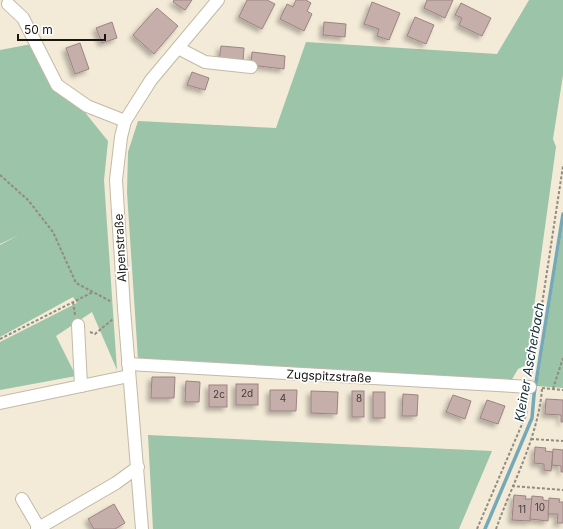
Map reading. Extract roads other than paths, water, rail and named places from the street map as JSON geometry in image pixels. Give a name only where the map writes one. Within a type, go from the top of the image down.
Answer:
[{"type":"street","name":"Alpenstraße","points":[[142,529],[129,370],[121,312],[116,180],[121,137],[125,121],[151,80],[218,0]]},
{"type":"street","points":[[8,4],[23,18],[57,85],[87,106],[125,121]]},
{"type":"street","points":[[178,48],[205,62],[251,67]]},
{"type":"street","points":[[78,325],[81,386]]},
{"type":"street","name":"Zugspitzstraße","points":[[0,403],[81,386],[129,370],[530,387]]},
{"type":"street","points":[[22,499],[38,528],[116,483],[138,467]]},
{"type":"waterway","name":"Kleiner Ascherbach","points":[[485,529],[532,418],[534,395],[563,214]]}]
